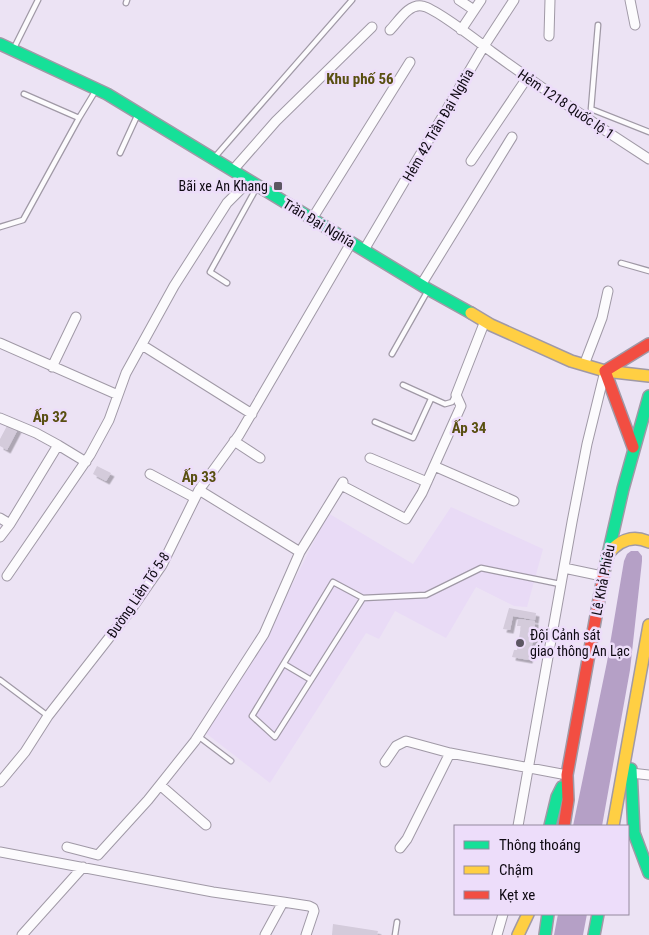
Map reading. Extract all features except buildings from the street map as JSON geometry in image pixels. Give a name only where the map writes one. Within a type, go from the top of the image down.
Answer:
[{"type":"main road","name":"Trần Đại Nghĩa","points":[[0,44],[97,89],[424,287],[485,321],[571,361],[605,371],[649,376]]},
{"type":"main road","points":[[632,446],[605,371],[649,344]]},
{"type":"main road","name":"Lê Khả Phiêu","points":[[564,825],[568,800],[567,775],[602,576],[632,446],[649,396]]},
{"type":"main road","points":[[607,555],[615,545],[627,538],[636,537],[649,542]]},
{"type":"main road","points":[[613,825],[649,624]]},
{"type":"main road","points":[[630,732],[634,833],[647,856],[649,873]]},
{"type":"main road","points":[[550,825],[557,797],[567,775]]},
{"type":"main road","points":[[518,935],[528,915]]},
{"type":"main road","points":[[545,935],[548,915]]},
{"type":"main road","points":[[594,935],[598,915]]},
{"type":"street","points":[[459,0],[474,10]]},
{"type":"street","points":[[461,30],[481,0]]},
{"type":"street","name":"Hẻm 42 Trần Đại Nghĩa","points":[[364,250],[484,46],[514,0]]},
{"type":"street","points":[[549,36],[550,0]]},
{"type":"street","points":[[630,0],[635,25]]},
{"type":"street","name":"Hẻm 1218 Quốc lộ 1","points":[[390,30],[409,9],[415,6],[424,6],[484,46],[570,108],[649,159]]},
{"type":"street","points":[[233,170],[276,122],[372,27]]},
{"type":"street","points":[[312,219],[410,62]]},
{"type":"street","points":[[471,161],[527,78]]},
{"type":"street","points":[[424,287],[512,137]]},
{"type":"street","points":[[7,576],[86,462],[109,420],[126,373],[174,286],[222,211],[254,184]]},
{"type":"street","name":"Đường Liên Tổ 5-8","points":[[0,782],[25,752],[48,716],[130,611],[162,565],[197,494],[252,414],[351,243]]},
{"type":"street","points":[[584,365],[602,318],[608,291]]},
{"type":"street","points":[[52,367],[76,317]]},
{"type":"street","points":[[22,935],[98,855],[160,785],[198,736],[264,634],[300,552],[342,483],[406,519],[427,482],[461,406],[456,395],[485,321]]},
{"type":"street","points":[[0,344],[118,395]]},
{"type":"street","points":[[142,345],[252,414]]},
{"type":"street","points":[[518,825],[587,444],[605,371]]},
{"type":"street","points":[[0,418],[36,433],[86,462]]},
{"type":"street","points":[[234,441],[260,458]]},
{"type":"street","points":[[0,536],[10,524],[58,445]]},
{"type":"street","points":[[370,458],[427,482]]},
{"type":"street","points":[[434,466],[514,501]]},
{"type":"street","points":[[150,474],[197,494],[300,552]]},
{"type":"street","points":[[0,518],[10,524]]},
{"type":"street","points":[[564,568],[602,576]]},
{"type":"street","points":[[385,762],[396,746],[406,741],[450,753],[567,775]]},
{"type":"street","points":[[400,848],[407,839],[450,753]]},
{"type":"street","points":[[631,773],[649,775]]},
{"type":"street","points":[[160,785],[206,825]]},
{"type":"street","points":[[66,847],[98,855]]},
{"type":"street","points":[[0,852],[213,892],[309,906],[314,910],[306,935]]},
{"type":"street","points":[[265,935],[283,902]]},
{"type":"street","points":[[497,935],[503,915]]},
{"type":"lane","points":[[13,49],[38,0]]},
{"type":"lane","points":[[213,158],[352,0]]},
{"type":"lane","points":[[598,25],[591,109],[649,132]]},
{"type":"lane","points":[[0,227],[23,220],[97,89]]},
{"type":"lane","points":[[24,94],[79,118]]},
{"type":"lane","points":[[120,153],[139,113]]},
{"type":"lane","points":[[227,283],[210,272],[254,184]]},
{"type":"lane","points":[[621,263],[649,271]]},
{"type":"lane","points":[[392,354],[424,287]]},
{"type":"lane","points":[[403,385],[432,399],[448,404],[452,402],[456,395]]},
{"type":"lane","points":[[375,422],[413,438],[432,399]]},
{"type":"lane","points":[[363,598],[275,736],[252,716],[333,582],[363,598],[426,595],[481,568],[561,584]]},
{"type":"lane","points":[[284,664],[311,680]]},
{"type":"lane","points":[[0,680],[48,716]]},
{"type":"lane","points":[[198,736],[231,761]]},
{"type":"lane","points":[[395,935],[398,922]]},
{"type":"shaded area","points":[[451,507],[543,549],[527,607],[514,606],[476,587],[446,638],[395,611],[379,639],[366,633],[270,783],[203,731],[261,647],[328,513],[413,564]]},
{"type":"shaded area","points":[[631,551],[638,551],[642,556],[642,561],[630,670],[602,825],[573,825],[607,662],[624,561],[627,554]]},
{"type":"shaded area","points":[[558,915],[587,915],[583,935],[554,935]]},
{"type":"traffic: fast","points":[[0,44],[107,94],[426,288],[471,313]]},
{"type":"traffic: fast","points":[[604,572],[623,489],[649,396]]},
{"type":"traffic: fast","points":[[631,769],[634,833],[649,873]]},
{"type":"traffic: fast","points":[[550,825],[557,797],[562,787]]},
{"type":"traffic: fast","points":[[545,935],[548,915]]},
{"type":"traffic: fast","points":[[594,935],[598,915]]},
{"type":"traffic: slow","points":[[471,313],[491,325],[571,361],[605,371],[649,376]]},
{"type":"traffic: slow","points":[[607,555],[626,540],[637,539],[649,542]]},
{"type":"traffic: slow","points":[[613,825],[649,625]]},
{"type":"traffic: slow","points":[[518,935],[528,915]]},
{"type":"traffic: jam","points":[[633,447],[605,371],[649,344]]},
{"type":"traffic: jam","points":[[564,825],[568,800],[567,775],[604,572]]},
{"type":"place","name":"Bãi xe An Khang","points":[[278,186]]},
{"type":"place","name":"Đội Cảnh sát giao thông An Lạc","points":[[520,643]]},
{"type":"district","name":"Khu phố 56","points":[[360,79]]},
{"type":"district","name":"Ấp 32","points":[[50,417]]},
{"type":"district","name":"Ấp 34","points":[[469,428]]},
{"type":"district","name":"Ấp 33","points":[[199,477]]}]
